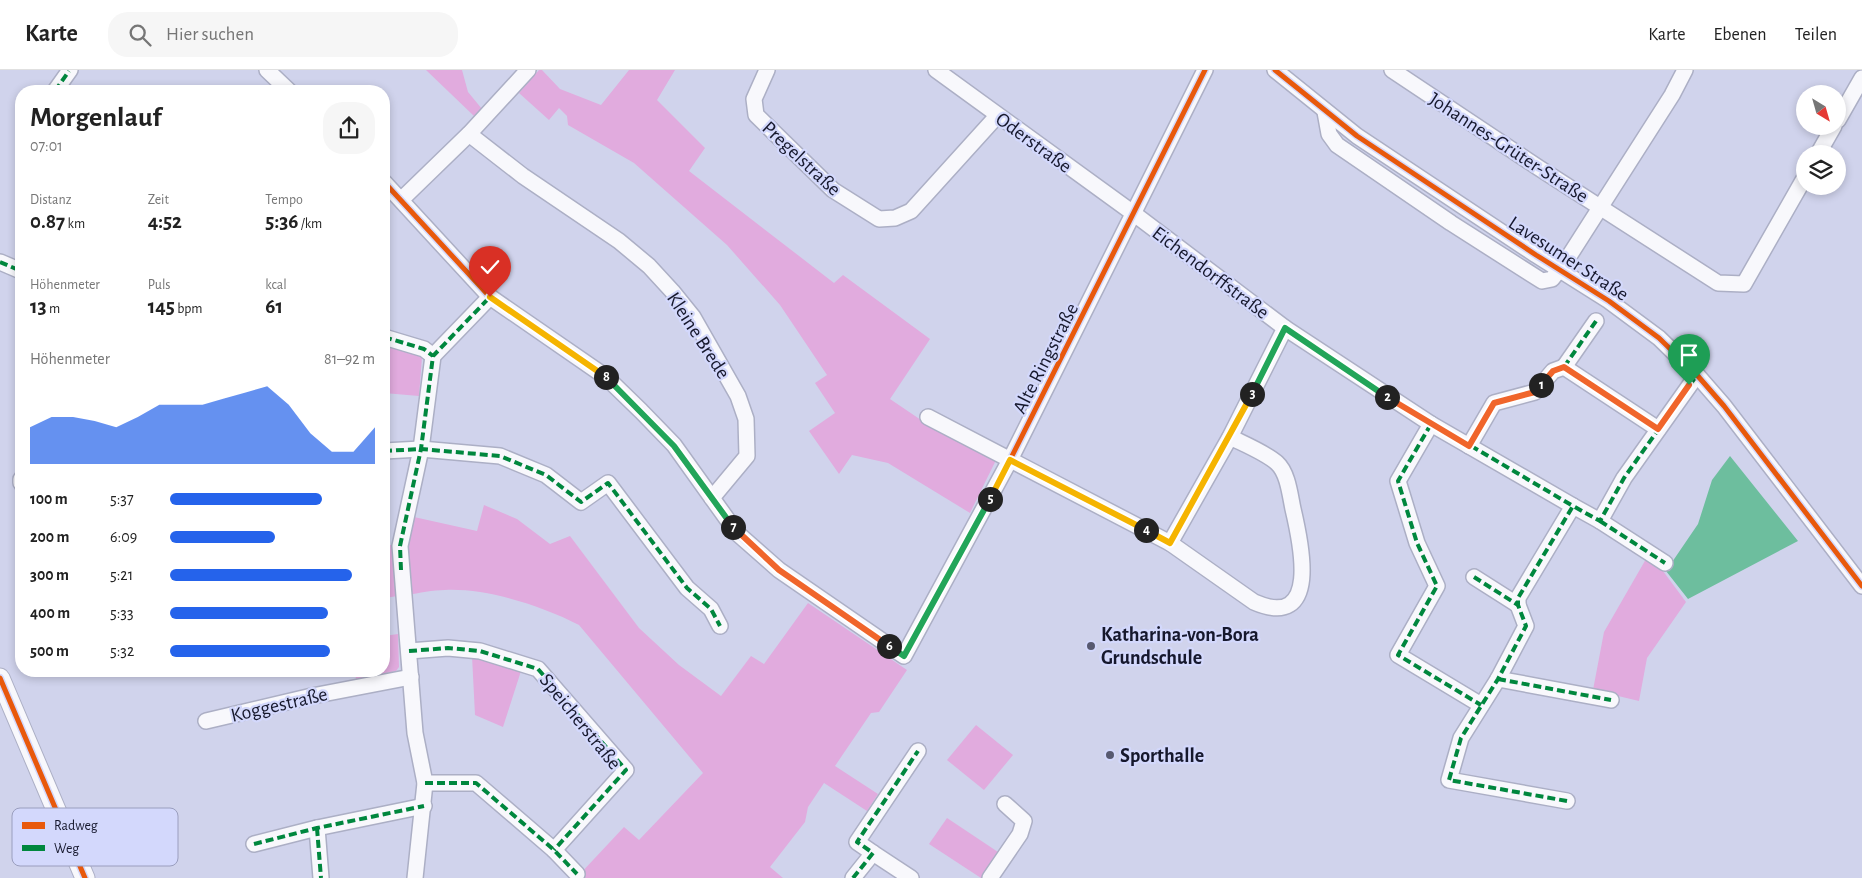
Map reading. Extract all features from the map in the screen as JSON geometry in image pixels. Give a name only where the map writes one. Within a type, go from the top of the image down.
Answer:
[{"type":"main road","points":[[0,678],[55,808]]},
{"type":"main road","points":[[80,866],[85,878]]},
{"type":"street","points":[[60,85],[70,70]]},
{"type":"street","points":[[267,70],[280,85]]},
{"type":"street","points":[[402,199],[469,134],[528,70]]},
{"type":"street","name":"Pregelstraße","points":[[767,70],[754,99],[756,115],[833,190],[879,218],[895,218],[911,210],[998,116]]},
{"type":"street","name":"Oderstraße","points":[[936,70],[1134,214]]},
{"type":"street","name":"Alte Ringstraße","points":[[712,498],[738,533],[779,570],[904,656],[1010,460],[1205,70]]},
{"type":"street","name":"Lavesumer Straße","points":[[1275,70],[1357,136],[1643,326],[1697,375],[1749,438],[1862,586]]},
{"type":"street","name":"Johannes-Grüter-Straße","points":[[1392,70],[1718,283],[1744,284],[1796,193]]},
{"type":"street","points":[[1559,270],[1672,95],[1685,70]]},
{"type":"street","points":[[1846,106],[1862,78]]},
{"type":"street","name":"Lavesumer Straße","points":[[1325,112],[1329,134],[1337,145],[1451,224],[1542,281],[1552,279],[1559,270]]},
{"type":"street","name":"Kleine Brede","points":[[469,134],[523,176],[619,241],[649,266],[693,317],[738,396],[746,420],[747,456],[712,498]]},
{"type":"street","points":[[390,188],[490,297],[606,377],[674,446],[712,498]]},
{"type":"street","name":"Eichendorffstraße","points":[[1134,214],[1285,328],[1230,437],[1170,543]]},
{"type":"street","points":[[0,262],[15,268]]},
{"type":"street","points":[[415,878],[425,783],[415,733],[400,546],[422,449],[433,356],[490,297]]},
{"type":"street","points":[[1469,446],[1494,403],[1535,392],[1553,371],[1564,367],[1596,320]]},
{"type":"street","points":[[1285,328],[1431,424],[1600,521],[1665,563]]},
{"type":"street","points":[[390,339],[424,349],[433,356]]},
{"type":"street","points":[[1564,367],[1658,429]]},
{"type":"street","points":[[1600,521],[1624,478],[1697,375]]},
{"type":"street","points":[[928,417],[1170,543],[1254,602],[1269,609],[1282,607],[1293,600],[1303,582],[1304,566],[1286,479],[1278,463],[1230,437]]},
{"type":"street","points":[[1431,424],[1398,481],[1417,544],[1437,586],[1398,655],[1481,705]]},
{"type":"street","points":[[390,450],[422,449],[500,456],[546,475],[581,502],[608,484],[687,588],[711,609],[720,626]]},
{"type":"street","points":[[1567,801],[1449,780],[1461,738],[1498,679],[1526,626],[1518,605],[1518,598],[1573,506]]},
{"type":"street","points":[[1474,577],[1518,605]]},
{"type":"street","name":"Speicherstraße","points":[[408,651],[448,648],[480,651],[538,668],[626,770],[554,850]]},
{"type":"street","name":"Koggestraße","points":[[206,721],[312,696],[411,677]]},
{"type":"street","points":[[1498,679],[1611,700]]},
{"type":"street","points":[[911,878],[857,842],[918,751]]},
{"type":"street","points":[[425,783],[476,783],[554,850],[577,874]]},
{"type":"street","points":[[990,878],[1020,834],[1024,821],[1006,804]]},
{"type":"street","points":[[254,844],[317,828],[424,806]]},
{"type":"street","points":[[317,828],[321,878]]},
{"type":"street","points":[[853,878],[873,853]]},
{"type":"shaded area","points":[[426,70],[462,70],[468,92],[482,109],[474,116]]},
{"type":"shaded area","points":[[539,70],[542,70],[560,89],[601,105],[629,70],[675,70],[657,100],[705,148],[689,171],[834,283],[843,275],[930,339],[890,399],[921,420],[997,458],[970,513],[888,463],[852,455],[839,474],[809,431],[835,413],[815,383],[827,375],[780,305],[727,245],[634,163],[568,125],[567,116],[559,108],[549,120],[519,93]]},
{"type":"shaded area","points":[[390,344],[419,352],[422,357],[419,396],[390,394]]},
{"type":"shaded area","points":[[1730,456],[1798,541],[1688,599],[1666,571],[1698,524],[1712,480]]},
{"type":"shaded area","points":[[484,505],[517,519],[550,544],[570,536],[639,628],[679,665],[721,696],[751,656],[764,664],[808,603],[907,670],[879,712],[871,713],[835,766],[878,794],[867,811],[824,783],[808,807],[805,822],[770,867],[783,878],[582,878],[579,875],[624,827],[639,840],[703,773],[579,625],[548,611],[496,595],[461,590],[440,590],[407,595],[405,545],[408,545],[414,517],[477,531]]},
{"type":"shaded area","points":[[390,545],[396,545],[398,596],[390,597]]},
{"type":"shaded area","points":[[1646,559],[1663,571],[1686,602],[1647,658],[1639,701],[1593,690],[1604,632]]},
{"type":"shaded area","points":[[398,634],[399,667],[396,671],[390,672],[390,635]]},
{"type":"shaded area","points":[[472,656],[521,671],[503,727],[475,715]]},
{"type":"shaded area","points":[[976,725],[1013,755],[984,790],[947,760]]},
{"type":"shaded area","points":[[947,818],[998,852],[981,878],[929,844]]},
{"type":"marked path","points":[[59,85],[69,71]]},
{"type":"marked path","points":[[0,262],[15,268]]},
{"type":"marked path","points":[[401,570],[400,546],[421,449],[433,356],[490,297]]},
{"type":"marked path","points":[[1564,367],[1596,321]]},
{"type":"marked path","points":[[390,339],[424,349],[433,356]]},
{"type":"marked path","points":[[1469,446],[1494,403],[1535,392],[1553,371],[1564,367],[1658,429]]},
{"type":"marked path","points":[[1567,801],[1449,780],[1461,738],[1498,679],[1526,626],[1518,605],[1518,598],[1573,506],[1600,521],[1624,478],[1697,375]]},
{"type":"marked path","points":[[1378,391],[1573,506]]},
{"type":"marked path","points":[[1431,424],[1398,481],[1417,543],[1437,586],[1398,655],[1481,705]]},
{"type":"marked path","points":[[390,451],[421,449],[500,456],[546,475],[581,502],[608,483],[687,588],[711,609],[720,626]]},
{"type":"marked path","points":[[1600,521],[1665,563]]},
{"type":"marked path","points":[[1474,577],[1518,605]]},
{"type":"marked path","points":[[409,651],[448,648],[480,651],[538,669],[626,770],[554,850]]},
{"type":"marked path","points":[[1498,679],[1611,700]]},
{"type":"marked path","points":[[853,878],[873,853],[857,842],[918,751]]},
{"type":"marked path","points":[[425,783],[476,783],[554,850],[577,874]]},
{"type":"marked path","points":[[254,844],[317,828],[424,806]]},
{"type":"marked path","points":[[317,828],[321,878]]},
{"type":"cycle path","points":[[390,189],[490,297],[606,377],[641,411],[674,445],[737,533],[779,570],[904,656],[1010,460],[1205,70]]},
{"type":"cycle path","points":[[1275,70],[1357,136],[1536,255],[1609,301],[1659,338],[1697,375],[1724,406],[1862,586]]},
{"type":"cycle path","points":[[0,678],[55,808]]},
{"type":"cycle path","points":[[80,866],[85,878]]},
{"type":"place","name":"Katharina-von-Bora Grundschule","points":[[1091,646]]},
{"type":"place","name":"Sporthalle","points":[[1110,755]]},
{"type":"route","points":[[490,297],[606,377],[674,446],[738,533],[779,570],[904,656],[978,523],[1010,460],[1170,543],[1230,437],[1285,328],[1378,391],[1469,446],[1494,403],[1535,392],[1553,371],[1564,367],[1658,429],[1689,385]]}]
